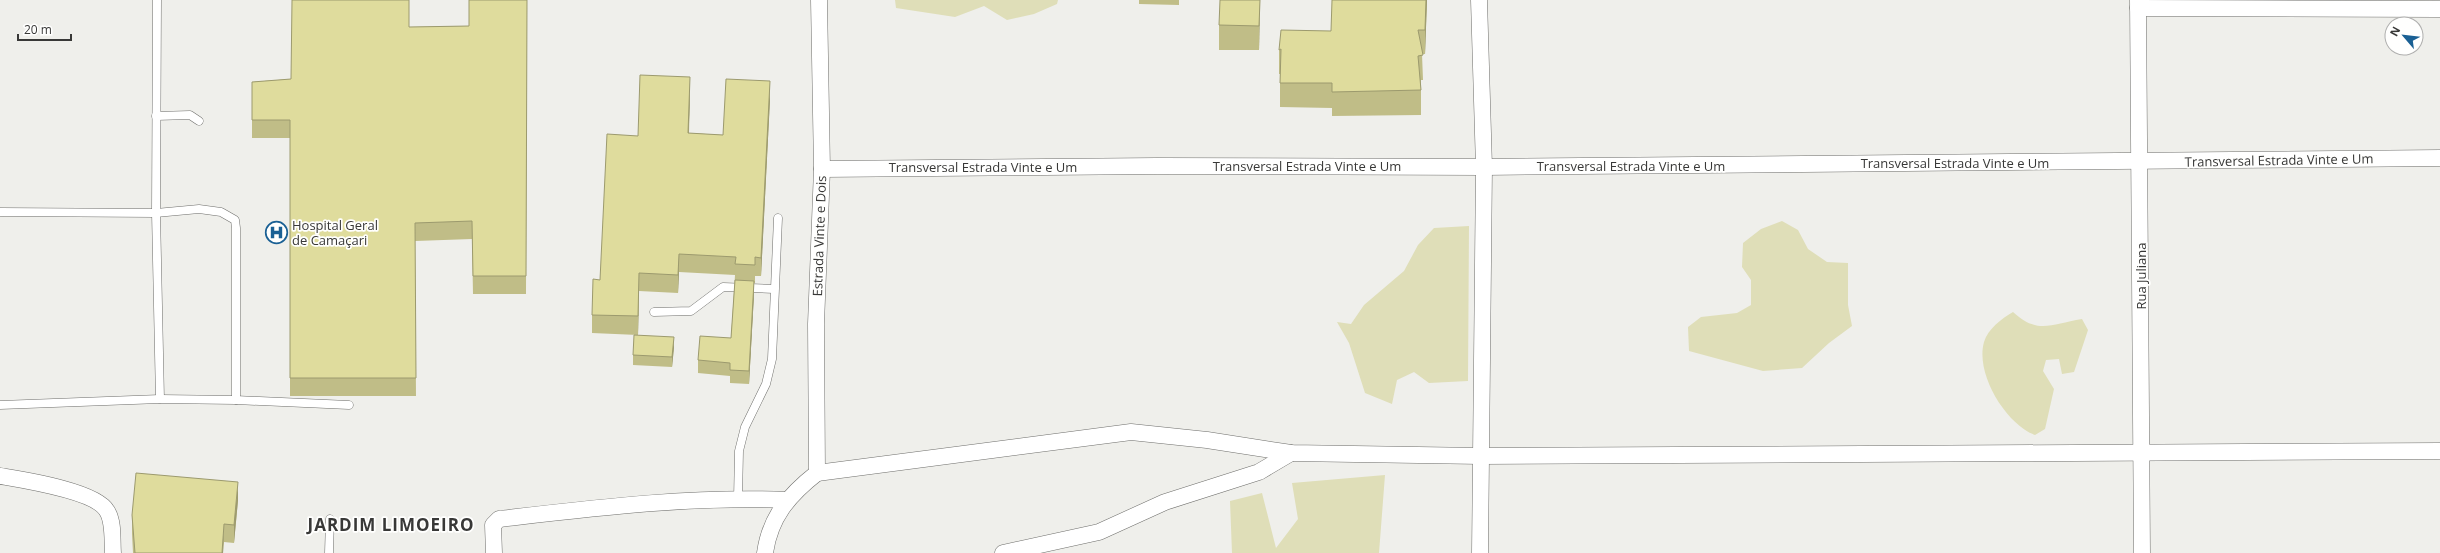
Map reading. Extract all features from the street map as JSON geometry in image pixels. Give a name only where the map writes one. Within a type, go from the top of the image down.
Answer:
[{"type":"street","name":"Estrada Vinte e Dois","points":[[817,473],[816,324],[822,169],[819,0]]},
{"type":"street","points":[[1478,0],[1484,167],[1480,553]]},
{"type":"street","points":[[2138,4],[2440,9]]},
{"type":"street","name":"Rua Juliana","points":[[2138,4],[2143,451],[2142,553]]},
{"type":"street","name":"Transversal Estrada Vinte e Um","points":[[822,169],[1149,166],[1484,167],[2440,158]]},
{"type":"street","points":[[765,553],[767,537],[774,518],[787,500],[817,473],[1131,432],[1207,440],[1291,453],[1481,456],[2143,451],[2440,451]]},
{"type":"street","points":[[1003,553],[1099,532],[1165,502],[1258,472],[1291,453]]},
{"type":"street","points":[[0,476],[77,494],[95,500],[103,505],[110,518],[113,553]]},
{"type":"street","points":[[494,553],[493,525],[499,519],[582,509],[738,499],[787,500]]},
{"type":"lane","points":[[156,0],[156,213],[160,399]]},
{"type":"lane","points":[[156,116],[190,115],[199,121]]},
{"type":"lane","points":[[0,212],[156,213],[199,209],[221,212],[235,220],[236,400]]},
{"type":"lane","points":[[738,499],[742,439],[745,427],[766,384],[772,359],[778,218]]},
{"type":"lane","points":[[654,312],[691,311],[723,287],[774,289]]},
{"type":"lane","points":[[0,405],[160,399],[236,400],[349,405]]},
{"type":"lane","points":[[329,553],[330,519]]},
{"type":"green space","points":[[895,0],[1058,0],[1057,4],[1034,14],[1007,20],[984,6],[955,17],[896,8]]},
{"type":"green space","points":[[1782,221],[1798,230],[1808,249],[1827,262],[1848,263],[1848,305],[1852,326],[1829,343],[1802,368],[1763,371],[1689,351],[1688,327],[1701,317],[1737,313],[1751,305],[1751,280],[1742,267],[1743,243],[1761,229]]},
{"type":"green space","points":[[1469,226],[1468,381],[1429,383],[1414,372],[1397,380],[1392,404],[1365,393],[1349,343],[1337,322],[1351,324],[1364,305],[1404,271],[1418,245],[1434,228]]},
{"type":"green space","points":[[2013,312],[2030,324],[2038,326],[2053,325],[2082,319],[2088,330],[2074,372],[2062,374],[2059,359],[2046,360],[2043,371],[2054,389],[2045,429],[2035,435],[2024,429],[2004,409],[1995,396],[1984,368],[1982,355],[1986,337],[1996,325]]},
{"type":"green space","points":[[1385,475],[1379,553],[1232,553],[1230,501],[1262,493],[1276,548],[1298,519],[1292,483]]},
{"type":"building","points":[[292,0],[409,0],[409,27],[469,26],[469,0],[527,0],[526,276],[473,276],[472,221],[415,223],[416,378],[290,378],[290,120],[252,120],[252,82],[291,79]]},
{"type":"building","points":[[1220,0],[1260,0],[1259,26],[1219,25]]},
{"type":"building","points":[[1332,0],[1426,0],[1425,30],[1418,30],[1423,55],[1418,56],[1421,90],[1332,92],[1332,83],[1280,83],[1281,49],[1279,50],[1281,30],[1331,31]]},
{"type":"building","points":[[640,75],[690,77],[688,133],[723,135],[726,79],[770,81],[761,258],[755,257],[755,265],[735,264],[736,257],[679,254],[678,275],[639,273],[638,316],[592,315],[593,279],[600,280],[607,134],[638,136]]},
{"type":"building","points":[[735,280],[754,281],[749,371],[730,370],[730,363],[698,360],[700,336],[731,338]]},
{"type":"building","points":[[634,335],[674,337],[672,357],[633,355]]},
{"type":"building","points":[[136,473],[238,482],[234,525],[224,524],[222,553],[135,553],[132,515]]},
{"type":"place","name":"Hospital Geral de Camaçari","points":[[276,232]]},
{"type":"district","name":"JARDIM LIMOEIRO","points":[[391,525]]}]
